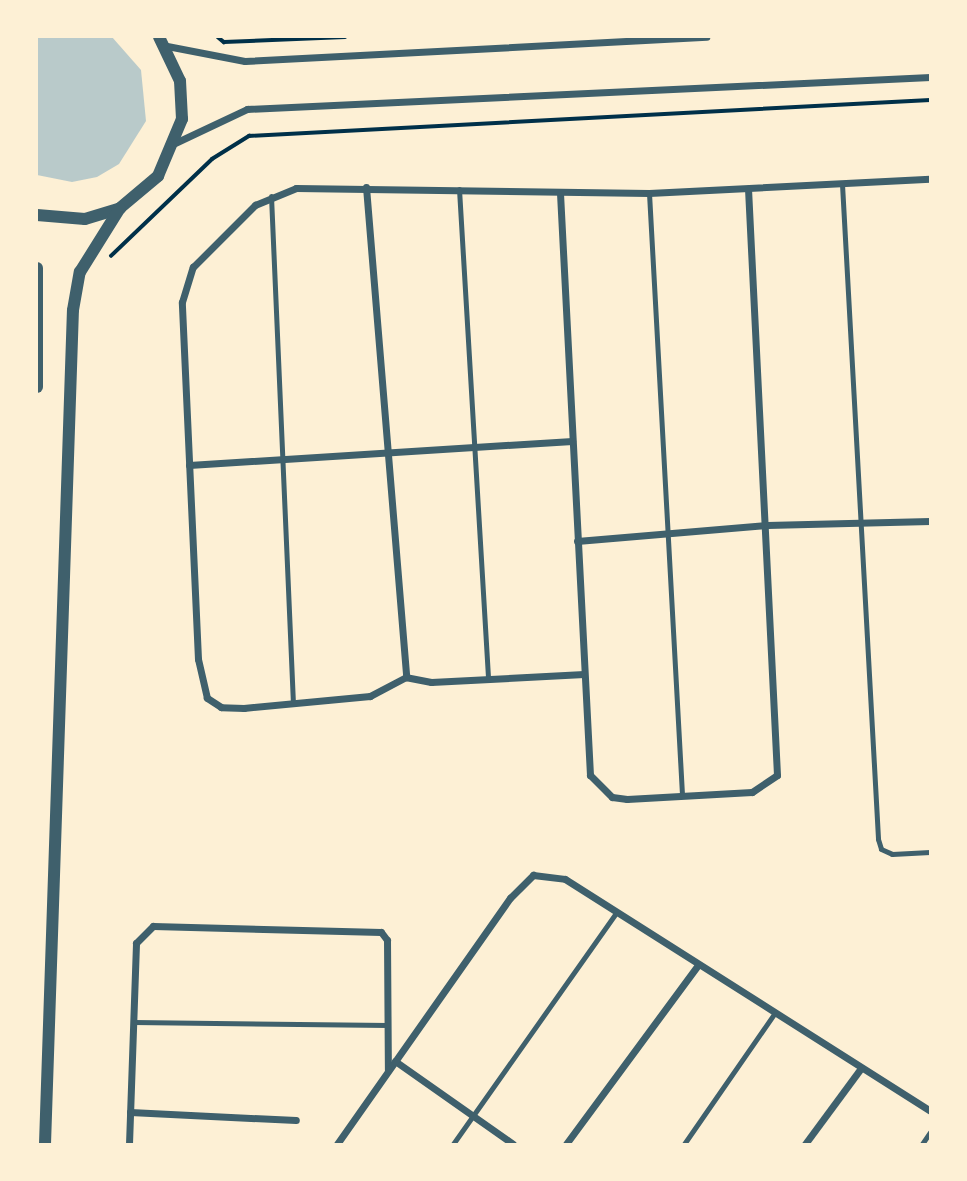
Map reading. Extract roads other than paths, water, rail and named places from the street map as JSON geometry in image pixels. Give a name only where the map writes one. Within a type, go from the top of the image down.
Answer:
[{"type":"street","points":[[163,41],[245,61],[706,37]]},
{"type":"street","points":[[45,1144],[73,310],[84,262],[120,208],[158,176],[174,143],[182,119],[180,81],[163,41]]},
{"type":"street","points":[[174,143],[247,110],[930,77]]},
{"type":"street","points":[[584,674],[488,679],[405,677],[370,696],[293,704],[221,707],[207,698],[198,659],[189,465],[184,284],[193,267],[271,196],[296,188],[649,192],[930,179]]},
{"type":"street","points":[[366,187],[383,454],[405,677]]},
{"type":"street","points":[[560,193],[590,775],[599,788],[626,799],[768,786],[779,757],[748,189]]},
{"type":"street","points":[[37,215],[85,219],[120,208]]},
{"type":"street","points":[[37,268],[37,387]]},
{"type":"street","points":[[189,465],[572,441]]},
{"type":"street","points":[[577,541],[668,536],[767,525],[930,521]]},
{"type":"street","points":[[337,1144],[510,898],[534,875],[565,879],[697,966],[930,1111]]},
{"type":"street","points":[[129,1144],[136,943],[145,930],[162,923],[372,927],[387,940],[388,1071]]},
{"type":"street","points":[[566,1144],[697,966]]},
{"type":"street","points":[[395,1061],[513,1144]]},
{"type":"street","points":[[806,1144],[861,1068]]},
{"type":"street","points":[[130,1112],[296,1120]]},
{"type":"lane","points":[[842,184],[878,839],[881,849],[892,854],[930,852]]},
{"type":"lane","points":[[459,189],[477,447],[488,679]]},
{"type":"lane","points":[[649,192],[682,794]]},
{"type":"lane","points":[[271,196],[293,704]]},
{"type":"lane","points":[[453,1144],[616,913]]},
{"type":"lane","points":[[684,1144],[774,1014]]},
{"type":"lane","points":[[133,1023],[388,1026]]},
{"type":"lane","points":[[922,1144],[930,1132]]}]
